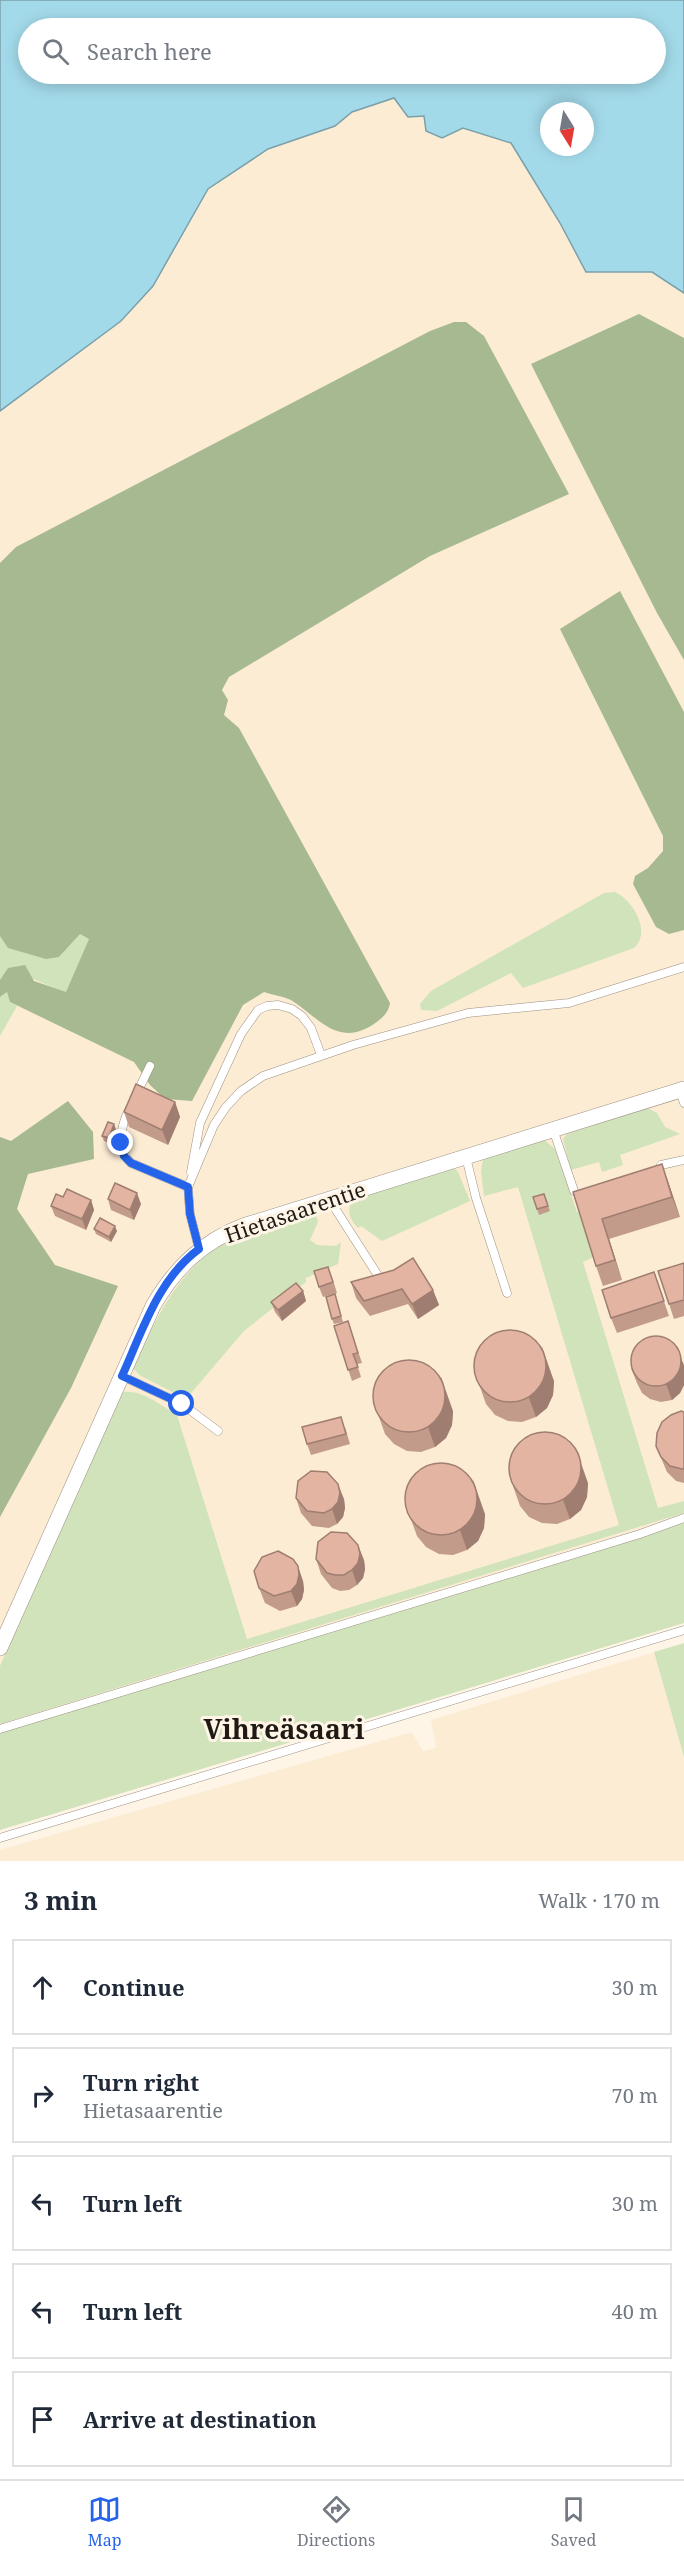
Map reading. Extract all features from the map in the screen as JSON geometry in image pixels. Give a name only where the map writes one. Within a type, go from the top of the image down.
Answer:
[{"type":"street","name":"Hietasaarentie","points":[[0,1648],[161,1292],[181,1265],[199,1249],[236,1229],[329,1199],[553,1129],[683,1094]]},
{"type":"lane","points":[[188,1187],[214,1125],[226,1107],[262,1076],[321,1055],[468,1013],[569,1003],[684,968]]},
{"type":"lane","points":[[199,1249],[190,1214],[188,1187],[200,1122],[220,1076],[250,1018],[258,1010],[267,1006],[278,1005],[292,1009],[302,1016],[311,1029],[321,1055]]},
{"type":"lane","points":[[150,1066],[124,1120],[121,1143],[124,1156],[131,1163],[188,1187]]},
{"type":"lane","points":[[553,1129],[574,1191]]},
{"type":"lane","points":[[466,1156],[476,1198],[507,1293]]},
{"type":"lane","points":[[661,1165],[684,1160]]},
{"type":"lane","points":[[329,1199],[377,1274]]},
{"type":"lane","points":[[122,1376],[182,1404],[218,1431]]},
{"type":"lane","points":[[0,1729],[640,1534],[684,1518]]},
{"type":"lane","points":[[0,1838],[684,1630]]},
{"type":"shaded area","points":[[394,98],[408,117],[424,116],[511,143],[560,223],[586,272],[652,272],[684,293],[684,1549],[0,1766],[0,411],[122,321],[153,286],[207,189],[268,149],[335,126],[352,112]]},
{"type":"shaded area","points":[[654,1652],[684,1757],[684,1861],[0,1861],[0,1850],[412,1732],[423,1751],[436,1748],[431,1720]]},
{"type":"green space","points":[[639,314],[684,338],[684,660],[657,613],[531,364]]},
{"type":"green space","points":[[454,322],[466,322],[484,336],[569,494],[430,556],[229,677],[222,690],[228,700],[224,715],[239,728],[390,1003],[389,1007],[380,1020],[361,1031],[339,1032],[320,1022],[291,1000],[264,992],[243,1005],[192,1101],[165,1099],[150,1085],[134,1062],[10,1002],[7,992],[0,997],[0,980],[8,968],[25,965],[34,981],[66,992],[89,939],[80,934],[59,957],[46,959],[8,948],[0,936],[0,563],[16,547],[430,331]]},
{"type":"green space","points":[[620,591],[684,712],[684,930],[669,934],[656,927],[633,884],[635,876],[648,868],[663,851],[663,836],[560,629]]},
{"type":"green space","points":[[615,892],[634,909],[641,925],[639,941],[634,948],[523,988],[511,973],[437,1011],[421,1010],[420,1004],[431,991],[604,893]]},
{"type":"green space","points":[[80,934],[89,939],[66,993],[8,968],[0,980],[0,936],[9,948],[59,957]]},
{"type":"green space","points":[[7,992],[10,1002],[17,1006],[0,1036],[0,997]]},
{"type":"green space","points":[[68,1101],[93,1132],[94,1159],[28,1174],[17,1209],[55,1265],[118,1286],[71,1388],[0,1517],[0,1137],[11,1141]]},
{"type":"green space","points":[[648,1108],[657,1113],[665,1127],[680,1134],[620,1155],[623,1165],[602,1172],[599,1162],[571,1170],[563,1139],[567,1134]]},
{"type":"green space","points":[[544,1140],[555,1149],[577,1212],[580,1212],[594,1257],[583,1262],[658,1508],[684,1501],[684,1513],[0,1724],[0,1666],[118,1398],[123,1392],[137,1393],[177,1415],[247,1639],[619,1525],[518,1187],[484,1196],[481,1172],[483,1159]]},
{"type":"green space","points":[[451,1169],[458,1172],[470,1201],[382,1241],[361,1226],[358,1228],[352,1221],[349,1210],[354,1198]]},
{"type":"green space","points":[[315,1212],[318,1222],[310,1240],[317,1245],[336,1246],[341,1242],[338,1264],[306,1278],[306,1282],[244,1331],[186,1399],[141,1376],[132,1368],[162,1309],[187,1274],[202,1259],[240,1235]]},
{"type":"green space","points":[[684,1521],[684,1623],[0,1830],[0,1733]]},
{"type":"green space","points":[[684,1643],[684,1757],[654,1652]]},
{"type":"water","points":[[0,0],[684,0],[684,293],[652,272],[586,272],[560,223],[511,143],[463,128],[442,138],[426,131],[424,116],[408,117],[394,98],[352,112],[335,126],[268,149],[208,189],[153,286],[121,321],[0,411]]},
{"type":"building","points":[[136,1084],[175,1102],[162,1130],[124,1112]]},
{"type":"building","points":[[108,1122],[114,1124],[109,1138],[102,1136]]},
{"type":"building","points":[[662,1164],[672,1197],[602,1219],[615,1260],[596,1266],[573,1192]]},
{"type":"building","points":[[115,1183],[137,1193],[130,1210],[108,1199]]},
{"type":"building","points":[[67,1189],[91,1200],[82,1219],[51,1206],[56,1194],[63,1197]]},
{"type":"building","points":[[544,1194],[548,1206],[537,1209],[533,1197]]},
{"type":"building","points":[[100,1218],[115,1226],[109,1237],[94,1229]]},
{"type":"building","points":[[413,1258],[433,1290],[412,1304],[402,1289],[364,1301],[351,1282],[394,1270]]},
{"type":"building","points":[[684,1263],[684,1300],[669,1304],[658,1271]]},
{"type":"building","points":[[328,1267],[333,1282],[319,1287],[314,1271]]},
{"type":"building","points":[[654,1272],[664,1301],[611,1318],[602,1290]]},
{"type":"building","points":[[296,1283],[303,1291],[278,1310],[271,1302]]},
{"type":"building","points":[[335,1294],[341,1316],[332,1319],[326,1297]]},
{"type":"building","points":[[348,1321],[358,1353],[353,1354],[358,1367],[348,1370],[334,1326]]},
{"type":"building","points":[[510,1330],[524,1333],[536,1340],[543,1352],[546,1366],[543,1380],[536,1392],[524,1399],[510,1402],[496,1399],[484,1392],[477,1380],[474,1366],[477,1352],[484,1340],[496,1333]]},
{"type":"building","points":[[651,1336],[661,1336],[674,1343],[681,1356],[681,1366],[674,1379],[661,1386],[651,1386],[642,1382],[635,1375],[631,1366],[631,1356],[635,1347],[642,1340]]},
{"type":"building","points":[[402,1360],[416,1360],[435,1370],[445,1389],[445,1403],[435,1422],[416,1432],[402,1432],[383,1422],[373,1403],[373,1389],[383,1370]]},
{"type":"building","points":[[681,1411],[684,1412],[684,1469],[670,1466],[661,1457],[656,1446],[657,1433],[662,1422]]},
{"type":"building","points":[[341,1417],[346,1434],[307,1444],[302,1427]]},
{"type":"building","points":[[538,1432],[552,1432],[571,1442],[581,1461],[581,1475],[571,1494],[552,1504],[538,1504],[519,1494],[509,1475],[509,1461],[519,1442]]},
{"type":"building","points":[[434,1463],[448,1463],[467,1473],[477,1492],[477,1506],[467,1525],[448,1535],[434,1535],[415,1525],[405,1506],[405,1492],[415,1473]]},
{"type":"building","points":[[311,1471],[327,1472],[338,1484],[340,1493],[338,1502],[324,1513],[307,1511],[296,1498],[298,1481]]},
{"type":"building","points":[[331,1532],[347,1533],[358,1545],[360,1554],[358,1563],[344,1575],[327,1573],[316,1559],[318,1542]]},
{"type":"building","points":[[278,1551],[293,1559],[298,1566],[299,1575],[297,1584],[291,1591],[274,1596],[259,1588],[254,1571],[262,1557]]},
{"type":"district","name":"Vihreäsaari","points":[[284,1728]]},
{"type":"route","points":[[121,1143],[124,1156],[131,1163],[188,1187],[190,1214],[199,1249],[181,1265],[161,1292],[122,1376],[182,1404]]}]
